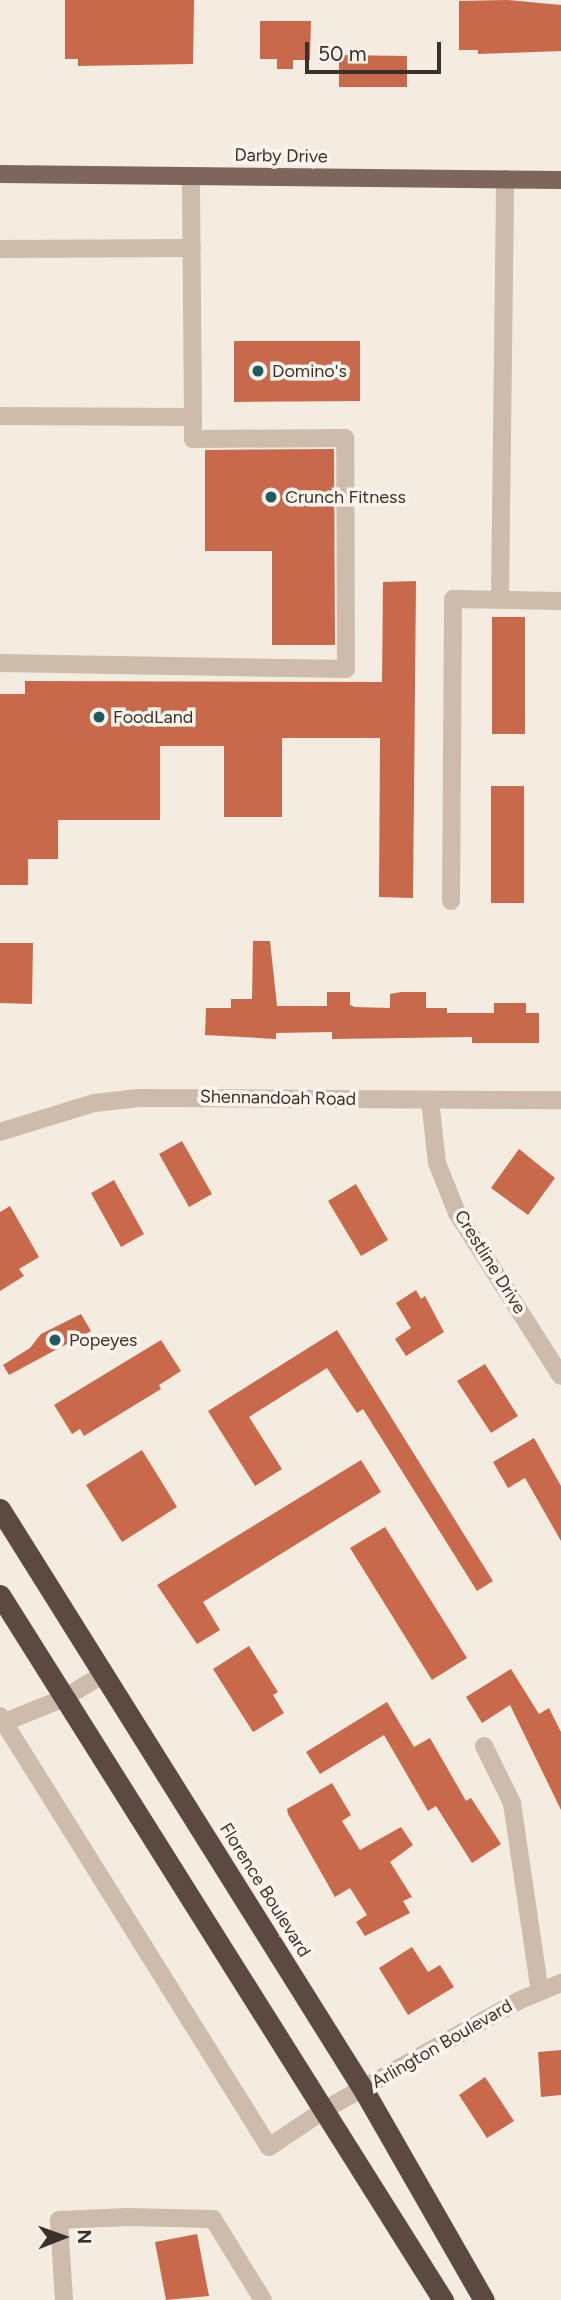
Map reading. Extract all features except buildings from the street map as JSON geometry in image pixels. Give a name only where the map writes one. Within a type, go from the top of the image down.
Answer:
[{"type":"highway","name":"Florence Boulevard","points":[[0,1508],[363,2089],[484,2300]]},
{"type":"highway","points":[[0,1595],[443,2300]]},
{"type":"main road","name":"Darby Drive","points":[[0,174],[561,180]]},
{"type":"street","points":[[0,663],[346,669],[345,438],[193,439],[191,176]]},
{"type":"street","points":[[500,600],[505,179]]},
{"type":"street","points":[[0,248],[192,248]]},
{"type":"street","points":[[0,416],[193,417]]},
{"type":"street","points":[[451,901],[453,599],[561,601]]},
{"type":"street","name":"Shennandoah Road","points":[[0,1132],[94,1103],[139,1098],[561,1100]]},
{"type":"street","name":"Crestline Drive","points":[[430,1100],[436,1163],[457,1213],[561,1376]]},
{"type":"street","points":[[1,1720],[64,1698],[104,1674]]},
{"type":"street","name":"Arlington Boulevard","points":[[1,1720],[269,2147],[324,2110],[561,1983]]},
{"type":"street","points":[[484,1746],[512,1803],[540,1992]]},
{"type":"street","points":[[64,2300],[59,2220],[128,2217],[213,2219],[263,2300]]},
{"type":"place","name":"Domino's","points":[[258,371]]},
{"type":"place","name":"Crunch Fitness","points":[[271,497]]},
{"type":"place","name":"FoodLand","points":[[99,717]]},
{"type":"place","name":"Popeyes","points":[[55,1340]]}]
